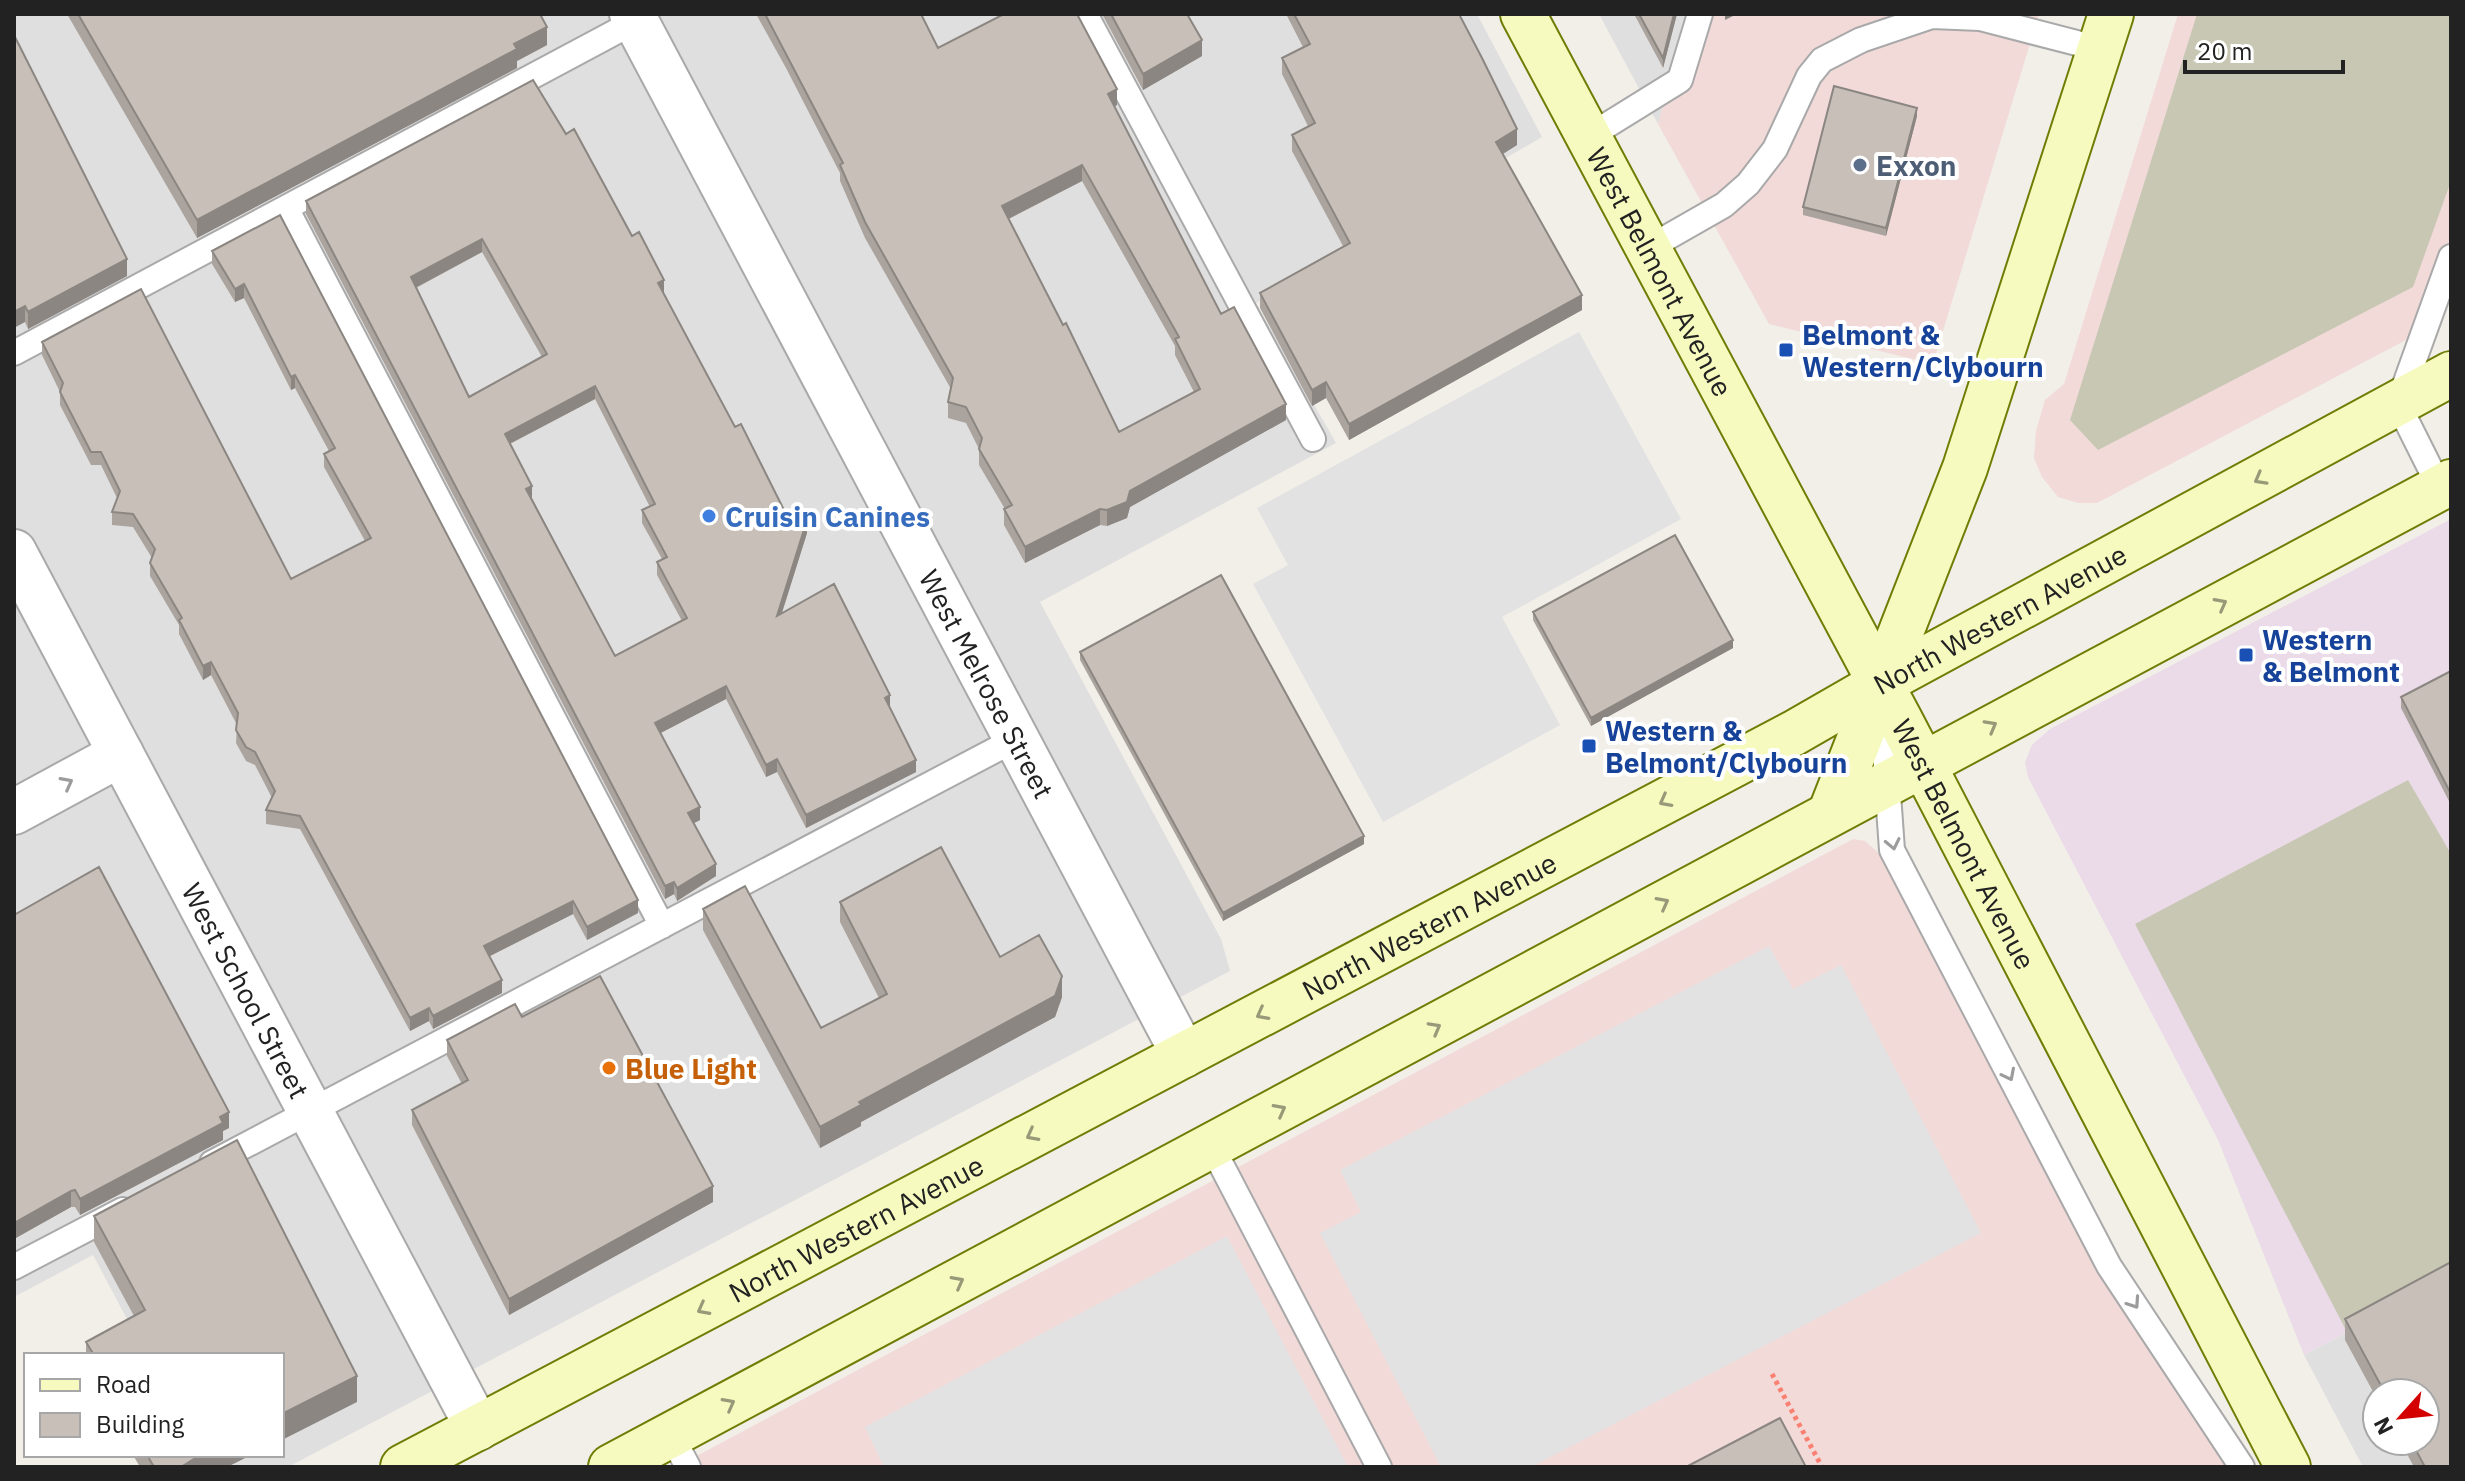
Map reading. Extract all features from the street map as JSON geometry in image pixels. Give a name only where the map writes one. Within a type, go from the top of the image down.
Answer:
[{"type":"main road","name":"West Belmont Avenue","points":[[1523,14],[1881,683],[2288,1467]]},
{"type":"main road","points":[[1830,814],[1965,468],[2105,32]]},
{"type":"main road","name":"North Western Avenue","points":[[403,1467],[1781,740],[2451,374]]},
{"type":"main road","points":[[611,1467],[680,1451],[1212,1147],[1922,763],[2445,485]]},
{"type":"street","name":"West Melrose Street","points":[[634,18],[1184,1055]]},
{"type":"street","name":"West School Street","points":[[14,552],[478,1428]]},
{"type":"street","points":[[14,812],[121,754]]},
{"type":"lane","points":[[1085,14],[1313,439]]},
{"type":"lane","points":[[1588,137],[1680,80],[1700,14]]},
{"type":"lane","points":[[1647,249],[1724,205],[1748,184],[1775,149],[1815,68],[1822,60],[1861,40],[1932,16],[1980,18],[2105,32]]},
{"type":"lane","points":[[14,353],[634,18]]},
{"type":"lane","points":[[286,208],[662,926]]},
{"type":"lane","points":[[2445,485],[2398,404],[2451,257]]},
{"type":"lane","points":[[1881,683],[1885,783],[1892,850],[2109,1266],[2242,1467]]},
{"type":"lane","points":[[190,1175],[1016,739]]},
{"type":"lane","points":[[1212,1147],[1379,1467]]},
{"type":"lane","points":[[14,1267],[150,1196]]},
{"type":"path","points":[[1772,1374],[1822,1467]]},
{"type":"shaded area","points":[[14,14],[1477,14],[1542,137],[1256,303],[1336,443],[1040,602],[1221,939],[1230,971],[288,1467],[204,1467],[199,1457],[284,1457],[284,1353],[145,1353],[93,1255],[14,1297]]},
{"type":"shaded area","points":[[1599,14],[1691,14],[1658,124]]},
{"type":"shaded area","points":[[1690,14],[2039,14],[1933,364],[1769,324],[1658,124]]},
{"type":"shaded area","points":[[2178,14],[2451,14],[2451,257],[2425,330],[2097,503],[2078,503],[2058,497],[2042,477],[2034,458],[2036,431],[2045,400],[2064,384]]},
{"type":"shaded area","points":[[2197,14],[2451,14],[2451,181],[2413,287],[2098,450],[2070,420]]},
{"type":"shaded area","points":[[1579,332],[1681,519],[1502,617],[1560,725],[1383,822],[1253,584],[1288,565],[1257,508]]},
{"type":"shaded area","points":[[2451,519],[2451,1277],[2304,1355],[2218,1140],[2028,777],[2025,762],[2032,745],[2050,729]]},
{"type":"shaded area","points":[[2408,780],[2451,854],[2451,1277],[2347,1332],[2135,924]]},
{"type":"shaded area","points":[[1853,839],[1865,841],[1881,855],[2093,1258],[2227,1467],[676,1467]]},
{"type":"shaded area","points":[[1769,946],[1793,989],[1841,965],[1981,1233],[1531,1467],[1441,1467],[1320,1233],[1361,1212],[1340,1170]]},
{"type":"shaded area","points":[[1227,1236],[1348,1467],[884,1467],[865,1427]]},
{"type":"shaded area","points":[[2451,1277],[2451,1467],[2363,1467],[2304,1355]]},
{"type":"building","points":[[78,14],[540,14],[547,27],[514,44],[517,49],[197,220]]},
{"type":"building","points":[[765,14],[921,14],[938,48],[1004,14],[1077,14],[1117,89],[1108,94],[1221,314],[1234,307],[1286,404],[1130,491],[1127,502],[1107,510],[1100,509],[1025,547],[1004,509],[1012,505],[979,449],[982,438],[966,407],[948,402],[953,378],[865,222],[840,165],[843,163]],"holes":[[[1082,165],[1179,337],[1175,339],[1200,389],[1119,432],[1066,323],[1063,325],[1002,206]]]},
{"type":"building","points":[[1111,14],[1187,14],[1202,40],[1143,74]]},
{"type":"building","points":[[1294,14],[1459,14],[1517,129],[1496,142],[1582,295],[1349,424],[1326,382],[1312,390],[1260,293],[1350,243],[1292,135],[1315,123],[1282,58],[1310,44]]},
{"type":"building","points":[[1639,14],[1674,14],[1663,58]]},
{"type":"building","points":[[14,35],[127,259],[28,312],[25,306],[14,312]]},
{"type":"building","points":[[533,80],[566,134],[574,129],[632,236],[639,232],[664,280],[658,283],[735,427],[741,424],[786,514],[807,520],[777,616],[834,584],[890,695],[885,698],[916,760],[806,815],[777,759],[766,765],[726,686],[655,723],[700,807],[688,813],[716,864],[677,888],[674,882],[665,886],[306,201]],"holes":[[[482,239],[547,354],[469,397],[411,277]],[[595,386],[655,504],[642,510],[667,557],[657,562],[687,618],[615,656],[526,489],[532,486],[505,434]]]},
{"type":"building","name":"Exxon","points":[[1834,86],[1917,108],[1886,228],[1803,207]]},
{"type":"building","points":[[280,215],[638,900],[587,927],[573,901],[484,946],[502,980],[433,1016],[429,1008],[410,1018],[300,816],[266,810],[275,791],[255,752],[246,747],[236,730],[238,713],[211,662],[203,666],[179,620],[182,618],[150,563],[155,549],[133,514],[112,512],[120,491],[101,452],[91,452],[60,392],[63,383],[42,342],[141,289],[291,579],[371,538],[324,454],[335,448],[295,375],[291,377],[244,284],[235,289],[212,251]]},
{"type":"building","points":[[1675,535],[1733,640],[1591,718],[1533,612]]},
{"type":"building","points":[[1221,575],[1364,836],[1223,913],[1080,652]]},
{"type":"building","points":[[2451,671],[2451,794],[2401,697]]},
{"type":"building","points":[[941,847],[1000,957],[1039,935],[1062,976],[1055,996],[859,1102],[861,1105],[820,1127],[703,909],[745,886],[821,1028],[887,994],[840,902]]},
{"type":"building","points":[[99,867],[229,1112],[220,1117],[223,1123],[80,1199],[75,1190],[71,1191],[14,1223],[14,915]]},
{"type":"building","points":[[600,976],[713,1186],[509,1299],[412,1110],[468,1080],[447,1040],[515,1004],[522,1017]]},
{"type":"building","points":[[237,1140],[357,1376],[284,1413],[284,1353],[93,1353],[86,1342],[145,1310],[94,1216]]},
{"type":"building","points":[[2451,1262],[2451,1467],[2425,1467],[2420,1457],[2441,1457],[2441,1377],[2376,1377],[2345,1319]]},
{"type":"building","points":[[1780,1418],[1806,1467],[1686,1467]]},
{"type":"building","points":[[148,1457],[197,1457],[181,1467],[154,1467]]},
{"type":"place","name":"Exxon","points":[[1860,165]]},
{"type":"place","name":"Belmont & Western/Clybourn","points":[[1786,350]]},
{"type":"place","name":"Cruisin Canines","points":[[709,516]]},
{"type":"place","name":"Western & Belmont","points":[[2246,655]]},
{"type":"place","name":"Western & Belmont/Clybourn","points":[[1589,746]]},
{"type":"place","name":"Blue Light","points":[[609,1068]]}]
